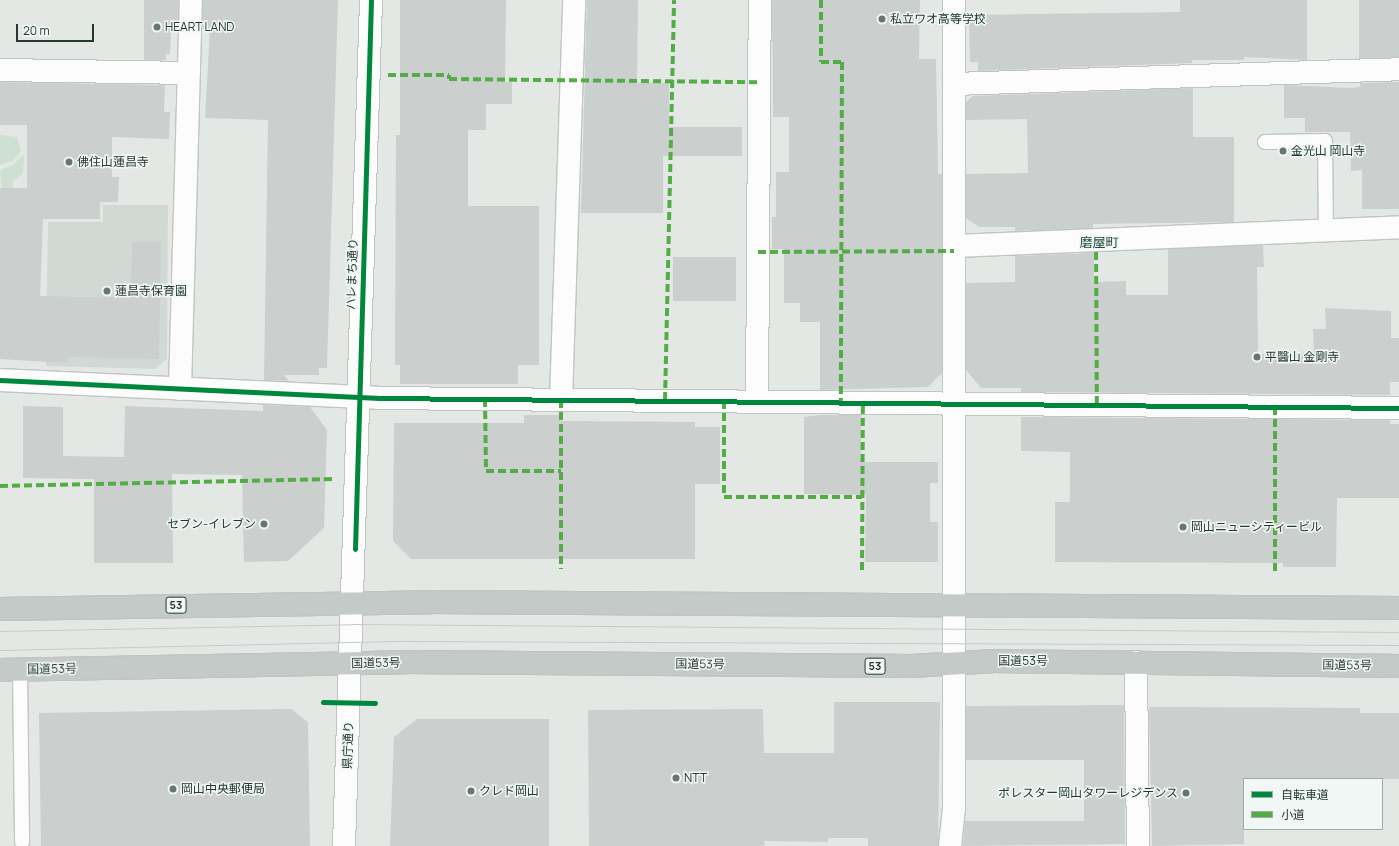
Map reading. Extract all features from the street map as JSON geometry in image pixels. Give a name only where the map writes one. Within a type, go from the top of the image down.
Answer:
[{"type":"highway","name":"53","points":[[0,609],[353,603],[1399,608]]},
{"type":"highway","name":"国道53号","points":[[10,670],[351,663],[912,666],[954,663],[1136,662],[1399,666]]},
{"type":"street","points":[[180,389],[191,0]]},
{"type":"street","name":"ハレまち通り","points":[[355,549],[358,397],[371,0]]},
{"type":"street","points":[[561,400],[574,0]]},
{"type":"street","points":[[757,401],[760,0]]},
{"type":"street","points":[[950,846],[954,809],[954,0]]},
{"type":"street","points":[[0,70],[189,73]]},
{"type":"street","points":[[954,84],[1399,70]]},
{"type":"street","points":[[954,246],[1399,227]]},
{"type":"street","points":[[0,380],[358,397],[757,401],[954,405],[1399,408]]},
{"type":"street","name":"県庁通り","points":[[344,846],[355,549]]},
{"type":"street","points":[[1136,662],[1138,846]]},
{"type":"lane","points":[[1264,142],[1326,141],[1326,230]]},
{"type":"lane","points":[[10,670],[22,842]]},
{"type":"shaded area","name":"蓮昌寺保育園","points":[[103,205],[168,205],[167,359],[155,369],[46,366],[48,222],[103,222]]},
{"type":"green space","points":[[0,135],[17,137],[21,151],[13,161],[0,165]]},
{"type":"green space","points":[[24,154],[23,174],[13,181],[12,196],[4,209],[0,170],[13,165]]},
{"type":"building","name":"HEART LAND","points":[[144,0],[178,0],[178,29],[171,29],[170,54],[166,54],[166,60],[144,60]]},
{"type":"building","points":[[203,0],[338,0],[327,368],[319,368],[319,375],[284,375],[289,381],[264,380],[268,120],[205,118],[210,29],[203,29]]},
{"type":"building","points":[[400,0],[506,0],[505,82],[512,82],[512,104],[486,104],[486,130],[468,130],[468,206],[539,206],[539,365],[518,365],[518,384],[400,384],[400,365],[395,365],[396,135],[400,135]]},
{"type":"building","points":[[587,0],[638,0],[637,83],[669,83],[669,127],[742,127],[742,156],[663,156],[663,213],[581,213]]},
{"type":"building","points":[[772,0],[920,0],[919,59],[936,59],[938,174],[942,174],[942,373],[928,387],[820,390],[820,322],[800,322],[800,303],[784,303],[784,249],[772,249],[772,217],[776,217],[776,172],[789,172],[789,117],[773,117]]},
{"type":"building","points":[[1180,0],[1307,0],[1307,60],[1244,57],[1244,60],[1192,60],[1192,63],[978,71],[978,62],[970,62],[969,15],[1180,12]]},
{"type":"building","points":[[1359,0],[1399,0],[1399,58],[1359,58]]},
{"type":"building","points":[[0,82],[165,85],[164,112],[170,112],[169,139],[112,137],[112,177],[119,177],[118,202],[100,202],[100,219],[43,219],[40,296],[131,298],[132,242],[161,242],[159,359],[68,357],[68,362],[48,362],[0,359],[0,188],[27,188],[27,125],[0,125]]},
{"type":"building","points":[[1399,82],[1399,209],[1362,209],[1362,170],[1351,171],[1350,132],[1305,132],[1305,118],[1284,118],[1284,85],[1350,88],[1360,87],[1360,83]]},
{"type":"building","points":[[1193,88],[1193,137],[1234,137],[1234,222],[1093,224],[1093,228],[1015,231],[1015,227],[979,227],[966,218],[966,174],[1028,173],[1027,119],[966,120],[966,102],[973,96]]},
{"type":"building","points":[[1263,245],[1264,267],[1257,267],[1258,354],[1314,353],[1313,329],[1326,329],[1325,308],[1391,311],[1391,338],[1399,338],[1399,382],[1390,382],[1390,395],[1021,392],[1021,388],[981,388],[966,370],[966,283],[1015,282],[1015,256],[1094,253],[1094,282],[1126,281],[1126,295],[1168,295],[1168,249]]},
{"type":"building","points":[[673,257],[736,257],[736,301],[673,301]]},
{"type":"building","points":[[263,405],[310,407],[327,430],[324,528],[288,561],[244,562],[242,475],[172,474],[173,563],[94,563],[94,479],[23,478],[23,406],[63,407],[63,456],[124,457],[125,406],[263,411]]},
{"type":"building","points":[[524,415],[560,415],[560,421],[695,422],[695,427],[720,427],[720,484],[695,484],[695,559],[411,559],[393,541],[394,423],[524,423]]},
{"type":"building","points":[[820,415],[861,415],[861,462],[938,462],[938,483],[930,483],[930,522],[938,522],[938,562],[865,562],[866,495],[804,494],[804,417]]},
{"type":"building","points":[[1021,417],[1390,420],[1390,424],[1399,424],[1399,498],[1337,498],[1336,567],[1283,567],[1283,563],[1055,562],[1055,502],[1070,502],[1070,452],[1021,451]]},
{"type":"building","points":[[834,702],[940,702],[938,846],[868,846],[868,838],[828,838],[828,842],[764,841],[765,846],[589,846],[588,710],[763,709],[764,753],[834,753]]},
{"type":"building","points":[[1124,705],[1125,844],[963,846],[965,821],[1084,821],[1084,760],[966,760],[966,706]]},
{"type":"building","points":[[1149,707],[1360,708],[1360,713],[1399,713],[1399,779],[1243,778],[1244,844],[1152,846]]},
{"type":"building","points":[[291,709],[308,722],[310,846],[41,846],[39,713]]},
{"type":"building","name":"クレド岡山","points":[[417,719],[549,719],[549,846],[390,846],[394,737]]},
{"type":"tram line","points":[[0,631],[352,624],[1399,632]]},
{"type":"tram line","points":[[0,650],[406,641],[1399,645]]},
{"type":"marked path","points":[[665,400],[674,0]]},
{"type":"marked path","points":[[821,0],[821,62],[842,62],[841,402]]},
{"type":"marked path","points":[[388,75],[449,75],[449,79],[759,82]]},
{"type":"marked path","points":[[1096,240],[1097,406]]},
{"type":"marked path","points":[[758,252],[954,251]]},
{"type":"marked path","points":[[485,399],[486,471],[561,471]]},
{"type":"marked path","points":[[561,400],[561,569]]},
{"type":"marked path","points":[[724,401],[724,497],[862,497]]},
{"type":"marked path","points":[[862,570],[863,403]]},
{"type":"marked path","points":[[1275,407],[1275,572]]},
{"type":"marked path","points":[[0,486],[335,479]]},
{"type":"cycle path","points":[[355,549],[371,0]]},
{"type":"cycle path","points":[[0,380],[378,398],[1399,408]]},
{"type":"cycle path","points":[[323,702],[375,703]]},
{"type":"place","name":"私立ワオ高等学校","points":[[882,19]]},
{"type":"place","name":"HEART LAND","points":[[157,27]]},
{"type":"place","name":"金光山 岡山寺","points":[[1283,151]]},
{"type":"place","name":"佛住山蓮昌寺","points":[[69,162]]},
{"type":"place","name":"蓮昌寺保育園","points":[[107,291]]},
{"type":"place","name":"平醫山 金剛寺","points":[[1257,357]]},
{"type":"place","name":"セブン-イレブン","points":[[264,524]]},
{"type":"place","name":"岡山ニューシティービル","points":[[1183,527]]},
{"type":"place","name":"NTT","points":[[676,778]]},
{"type":"place","name":"岡山中央郵便局","points":[[173,789]]},
{"type":"place","name":"クレド岡山","points":[[471,791]]},
{"type":"place","name":"ポレスター岡山タワーレジデンス","points":[[1186,793]]},
{"type":"district","name":"磨屋町","points":[[1099,242]]}]
